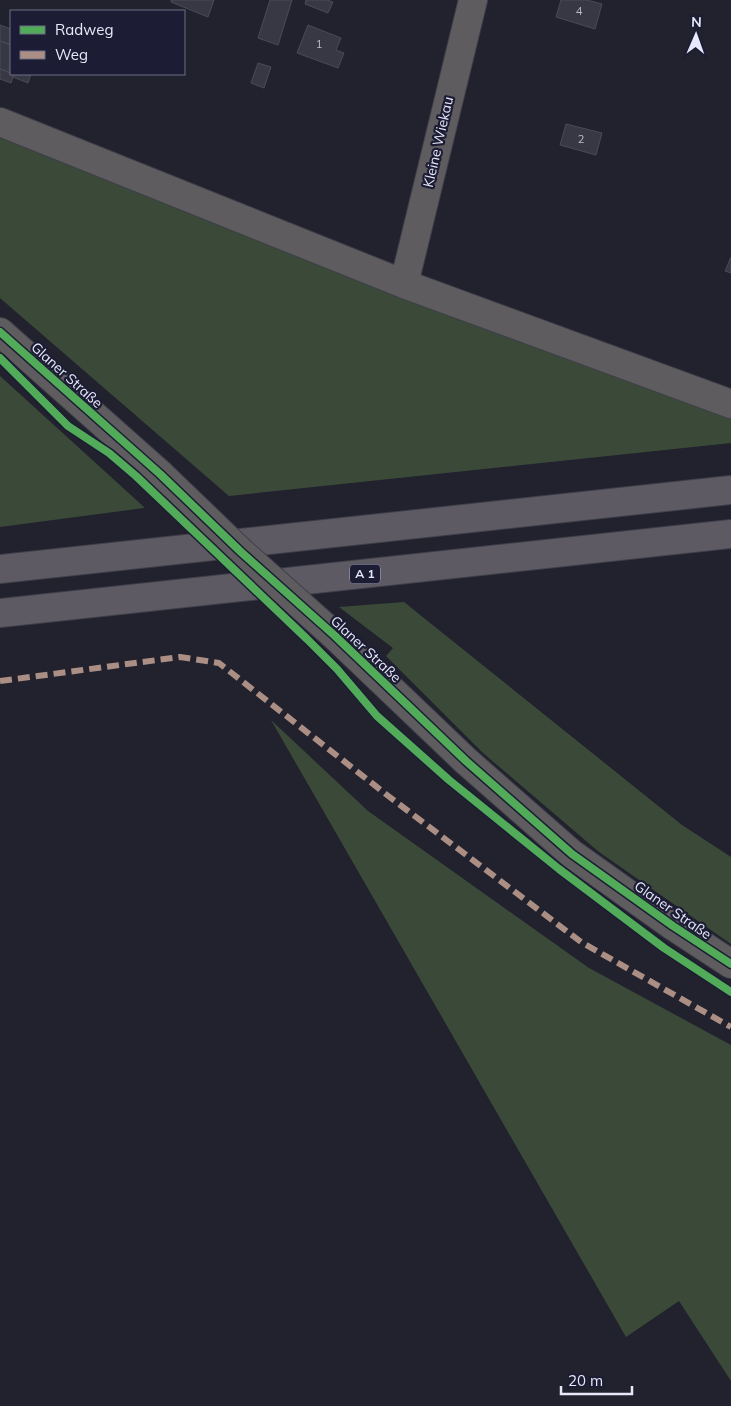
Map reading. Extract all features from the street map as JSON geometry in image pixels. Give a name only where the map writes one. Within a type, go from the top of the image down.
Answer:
[{"type":"highway","points":[[0,569],[731,490]]},
{"type":"highway","name":"A 1","points":[[0,613],[731,534]]},
{"type":"street","name":"Kleine Wiekau","points":[[404,284],[473,0]]},
{"type":"street","points":[[0,122],[404,284],[731,404]]},
{"type":"street","name":"Glaner Straße","points":[[0,332],[160,474],[466,762],[572,854],[673,926],[731,964]]},
{"type":"green space","points":[[0,136],[731,415],[731,443],[229,496],[0,298]]},
{"type":"green space","points":[[0,376],[144,507],[144,508],[0,527]]},
{"type":"green space","points":[[404,602],[682,825],[731,857],[731,944],[599,852],[483,753],[386,656],[393,648],[339,607]]},
{"type":"green space","points":[[271,720],[368,811],[589,968],[731,1045],[731,1381],[679,1301],[626,1337]]},
{"type":"building","points":[[171,0],[214,0],[208,17],[171,2]]},
{"type":"building","points":[[270,0],[292,0],[278,45],[258,38]]},
{"type":"building","points":[[306,0],[327,0],[333,2],[328,13],[305,4]]},
{"type":"building","points":[[561,0],[587,0],[602,4],[595,29],[556,17]]},
{"type":"building","points":[[0,25],[10,29],[10,45],[0,41]]},
{"type":"building","points":[[308,25],[341,38],[336,50],[344,53],[338,68],[297,53]]},
{"type":"building","points":[[0,41],[10,45],[10,73],[0,69]]},
{"type":"building","points":[[258,63],[271,67],[264,88],[251,83]]},
{"type":"building","points":[[0,69],[14,75],[11,83],[0,79]]},
{"type":"building","points":[[14,75],[31,75],[28,83],[13,77]]},
{"type":"building","points":[[566,124],[602,133],[596,155],[560,145]]},
{"type":"building","points":[[731,257],[731,273],[725,271]]},
{"type":"marked path","points":[[0,681],[180,657],[219,663],[387,795],[581,942],[731,1027]]},
{"type":"cycle path","points":[[0,332],[160,474],[241,552],[334,635],[466,761],[572,854],[673,926],[731,964]]},
{"type":"cycle path","points":[[0,358],[68,426],[109,453],[136,476],[307,639],[337,669],[377,716],[449,780],[559,869],[664,948],[731,992]]}]
